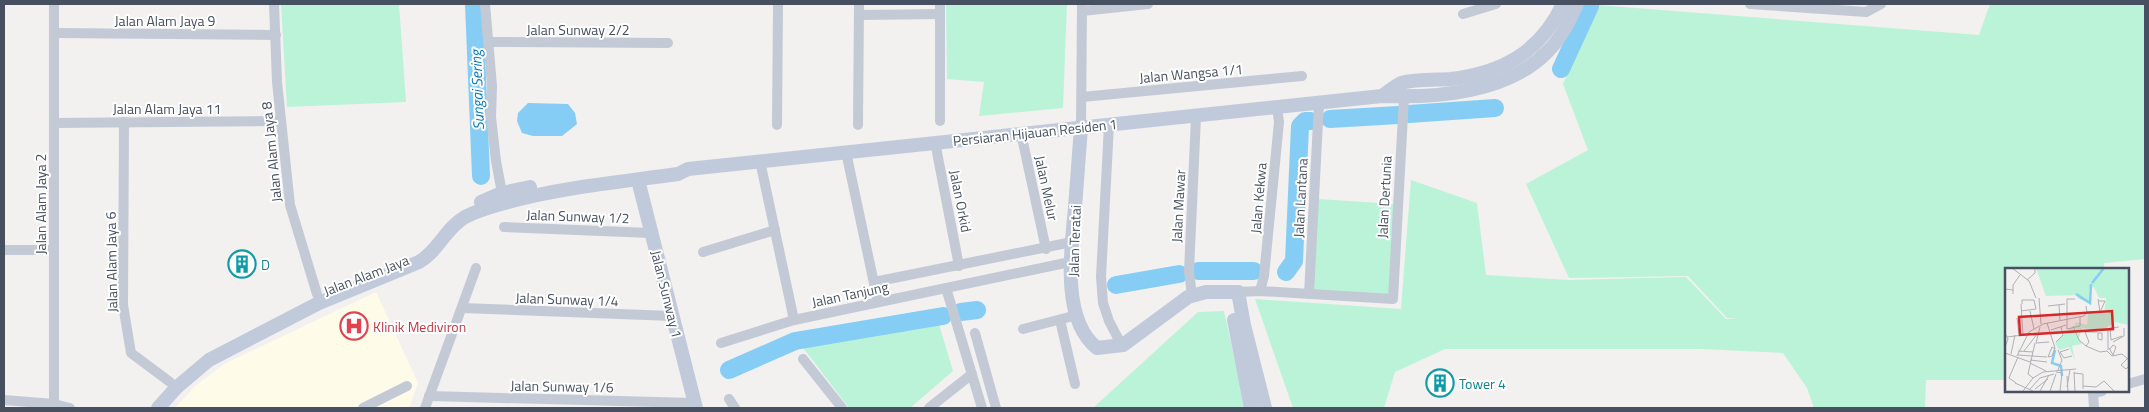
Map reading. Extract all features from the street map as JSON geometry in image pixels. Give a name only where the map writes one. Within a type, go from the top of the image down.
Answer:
[{"type":"street","name":"Jalan Alam Jaya 2","points":[[54,4],[54,404]]},
{"type":"street","name":"Jalan Alam Jaya 8","points":[[274,4],[277,82],[290,204],[317,294]]},
{"type":"street","points":[[465,217],[498,199],[502,194],[491,116],[492,86],[485,4]]},
{"type":"street","points":[[777,125],[778,4]]},
{"type":"street","points":[[1081,127],[1082,7],[1148,4]]},
{"type":"street","points":[[1463,14],[1496,4]]},
{"type":"street","name":"Persiaran Hijauan Residen 1","points":[[1494,77],[1527,52],[1551,26],[1563,4]]},
{"type":"street","name":"Persiaran Hijauan Residen 1","points":[[638,179],[678,174],[688,169],[1382,96],[1452,79],[1494,77],[1534,63],[1547,53],[1564,30],[1577,4]]},
{"type":"street","points":[[1750,4],[1866,12],[1880,5]]},
{"type":"street","points":[[858,125],[859,9],[940,9],[940,121]]},
{"type":"street","name":"Jalan Alam Jaya 9","points":[[54,33],[276,35]]},
{"type":"street","name":"Jalan Sunway 2/2","points":[[488,42],[668,43]]},
{"type":"street","name":"Jalan Wangsa 1/1","points":[[1082,97],[1302,76]]},
{"type":"street","name":"Jalan Dertunia","points":[[1309,294],[1393,299],[1402,90]]},
{"type":"street","name":"Jalan Lantana","points":[[1309,294],[1319,103]]},
{"type":"street","name":"Jalan Kekwa","points":[[1260,291],[1264,276],[1279,122],[1277,107]]},
{"type":"street","name":"Jalan Mawar","points":[[1192,296],[1189,271],[1196,117]]},
{"type":"street","name":"Jalan Alam Jaya 11","points":[[54,123],[281,121]]},
{"type":"street","name":"Jalan Alam Jaya 6","points":[[124,122],[123,304],[130,353],[170,382]]},
{"type":"street","points":[[1109,125],[1101,277],[1103,303],[1122,346],[1192,296],[1206,292],[1260,291],[1309,294]]},
{"type":"street","name":"Jalan Teratai","points":[[1081,127],[1070,262],[1073,298],[1077,315],[1088,341],[1097,348],[1122,346]]},
{"type":"street","name":"Jalan Melur","points":[[1020,133],[1046,249]]},
{"type":"street","name":"Jalan Orkid","points":[[935,142],[960,266]]},
{"type":"street","points":[[846,152],[878,302]]},
{"type":"street","points":[[760,161],[794,320]]},
{"type":"street","name":"Jalan Alam Jaya","points":[[146,408],[170,382],[203,354],[317,294],[415,256],[425,250],[446,223],[458,214],[502,194],[550,183],[638,179]]},
{"type":"street","name":"Jalan Alam Jaya","points":[[158,408],[177,387],[208,360],[319,303],[430,256],[450,230],[465,217],[489,208],[552,191],[638,179]]},
{"type":"street","name":"Jalan Sunway 1","points":[[638,179],[695,406]]},
{"type":"street","points":[[502,194],[513,198],[534,195]]},
{"type":"street","name":"Jalan Sunway 1/2","points":[[504,227],[652,233]]},
{"type":"street","points":[[703,252],[775,230]]},
{"type":"street","points":[[874,282],[1046,249],[1072,242]]},
{"type":"street","points":[[4,250],[54,250]]},
{"type":"street","name":"Jalan Tanjung","points":[[721,343],[794,320],[1070,262]]},
{"type":"street","points":[[425,408],[476,268]]},
{"type":"street","points":[[946,288],[982,408]]},
{"type":"street","points":[[1234,292],[1249,402]]},
{"type":"street","points":[[1234,292],[1264,408]]},
{"type":"street","name":"Jalan Sunway 1/4","points":[[462,308],[672,316]]},
{"type":"street","points":[[1023,329],[1077,315]]},
{"type":"street","points":[[1060,320],[1075,384]]},
{"type":"street","points":[[974,333],[996,408]]},
{"type":"street","points":[[803,359],[842,408]]},
{"type":"street","points":[[929,408],[972,374]]},
{"type":"street","points":[[2129,384],[2145,380]]},
{"type":"street","points":[[363,408],[407,386]]},
{"type":"street","points":[[2094,408],[2093,393],[2098,392]]},
{"type":"street","name":"Jalan Sunway 1/6","points":[[429,396],[695,406]]},
{"type":"street","points":[[729,399],[735,408]]},
{"type":"street","points":[[5,400],[54,404],[70,408]]},
{"type":"shaded area","points":[[376,292],[418,383],[409,408],[175,408],[195,386],[226,363]]},
{"type":"green space","points":[[281,4],[399,4],[406,102],[287,107]]},
{"type":"green space","points":[[946,4],[1067,4],[1063,108],[979,116],[984,82],[947,79]]},
{"type":"green space","points":[[1990,4],[2145,4],[2145,259],[2104,263],[2104,268],[2005,268],[2005,380],[1926,380],[1925,408],[1814,408],[1807,388],[1783,353],[1700,349],[1445,349],[1395,372],[1384,408],[1293,408],[1255,299],[1401,309],[1411,180],[1477,203],[1486,275],[1569,280],[1686,277],[1726,319],[1737,319],[1727,318],[1688,276],[1569,278],[1526,184],[1588,150],[1563,84],[1597,5],[1979,35]]},
{"type":"green space","points":[[1318,199],[1394,204],[1390,296],[1312,291]]},
{"type":"green space","points":[[1224,311],[1245,408],[1093,408],[1198,312]]},
{"type":"green space","points":[[938,321],[953,371],[910,408],[849,408],[801,345]]},
{"type":"water","points":[[528,103],[568,104],[575,113],[577,124],[562,136],[533,136],[522,133],[517,121],[518,113]]},
{"type":"waterway","name":"Sungai Sering","points":[[474,4],[481,176]]},
{"type":"waterway","points":[[1561,69],[1590,6]]},
{"type":"waterway","points":[[1409,114],[1495,108]]},
{"type":"waterway","points":[[1330,119],[1398,115]]},
{"type":"waterway","points":[[1286,272],[1294,261],[1300,126],[1305,121],[1311,121]]},
{"type":"waterway","points":[[1198,271],[1254,271]]},
{"type":"waterway","points":[[1116,285],[1179,274]]},
{"type":"waterway","points":[[961,312],[977,310]]},
{"type":"waterway","points":[[729,370],[795,341],[943,316]]},
{"type":"place","name":"D","points":[[242,264]]},
{"type":"place","name":"Klinik Mediviron","points":[[354,326]]},
{"type":"place","name":"Tower 4","points":[[1440,383]]}]
